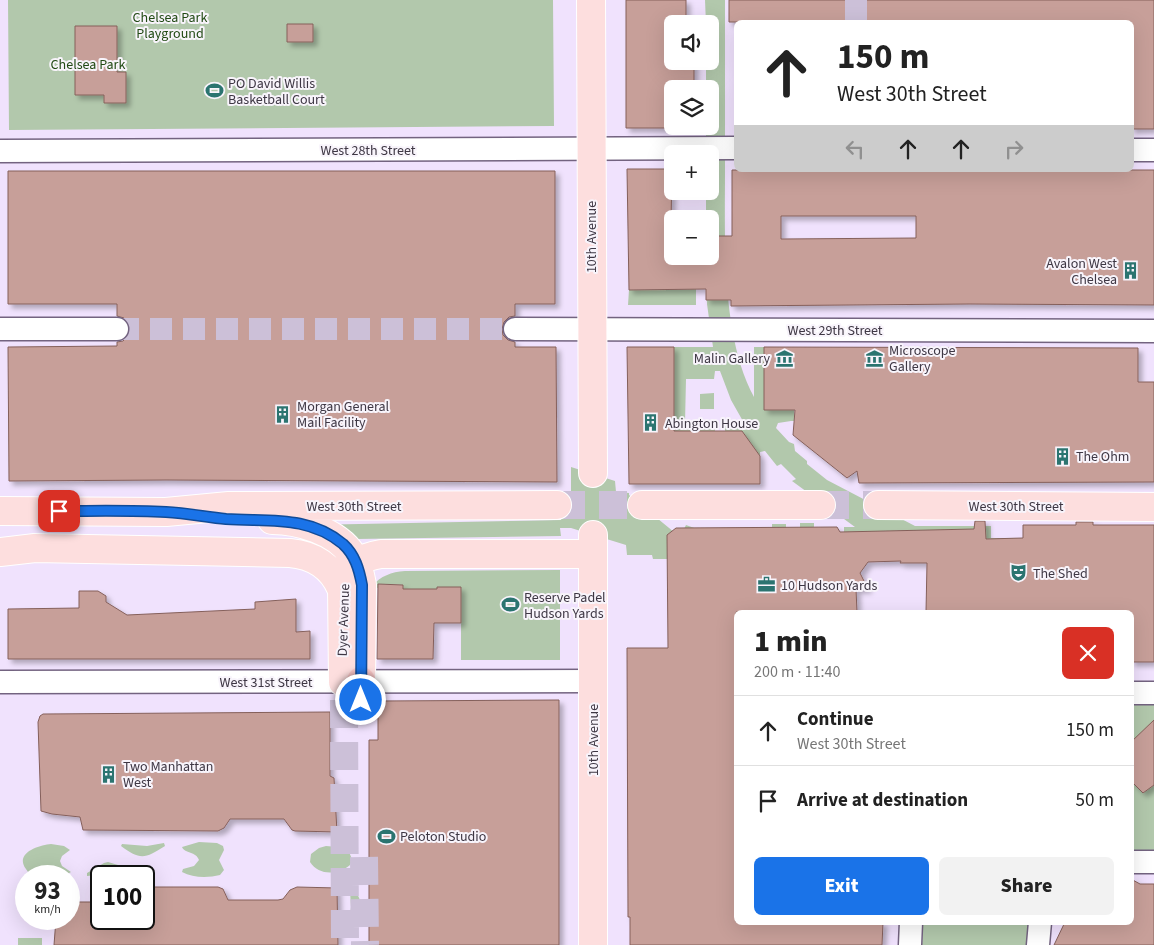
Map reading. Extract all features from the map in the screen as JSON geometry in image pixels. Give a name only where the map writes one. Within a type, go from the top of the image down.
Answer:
[{"type":"main road","name":"10th Avenue","points":[[591,0],[592,474]]},
{"type":"main road","name":"West 30th Street","points":[[0,510],[166,512],[229,506],[557,505]]},
{"type":"main road","points":[[642,506],[821,505]]},
{"type":"main road","name":"West 30th Street","points":[[878,505],[1154,506]]},
{"type":"main road","name":"Dyer Avenue","points":[[166,512],[228,519],[279,520],[308,525],[343,544],[356,562],[362,585],[352,691]]},
{"type":"main road","name":"10th Avenue","points":[[356,562],[365,557],[381,554],[593,544],[593,945]]},
{"type":"main road","points":[[0,552],[35,548],[290,553],[304,555],[323,565],[336,578],[342,588]]},
{"type":"main road","name":"Dyer Avenue","points":[[352,691],[342,588],[345,576],[356,562]]},
{"type":"street","name":"West 28th Street","points":[[0,151],[734,148]]},
{"type":"street","points":[[1134,150],[1154,150]]},
{"type":"street","points":[[0,329],[117,329]]},
{"type":"street","name":"West 29th Street","points":[[515,329],[1154,331]]},
{"type":"street","name":"West 31st Street","points":[[0,682],[352,691],[593,682]]},
{"type":"street","points":[[1134,693],[1154,693]]},
{"type":"street","points":[[1134,862],[1154,862]]},
{"type":"street","points":[[910,945],[911,925]]},
{"type":"street","points":[[1038,945],[1040,925]]},
{"type":"green space","name":"Chelsea Park","points":[[8,0],[553,0],[554,126],[9,130]]},
{"type":"green space","points":[[705,0],[725,0],[725,257],[730,317],[743,373],[754,397],[754,347],[764,347],[764,410],[794,410],[794,421],[778,423],[776,428],[789,442],[794,444],[795,451],[807,461],[807,464],[827,480],[915,526],[991,526],[991,538],[1052,538],[1154,558],[653,559],[652,555],[627,555],[626,545],[571,528],[560,528],[561,536],[356,539],[309,525],[561,520],[557,493],[571,492],[571,467],[615,481],[616,492],[629,493],[629,495],[680,537],[686,525],[697,529],[772,538],[772,524],[786,524],[786,538],[800,538],[800,523],[814,523],[814,538],[844,538],[844,527],[855,527],[792,481],[796,479],[781,464],[777,466],[765,451],[760,452],[760,456],[725,431],[725,423],[744,423],[731,400],[720,371],[715,371],[714,379],[686,379],[685,423],[715,424],[715,431],[674,431],[674,347],[713,347],[707,304],[706,265],[719,265],[719,210],[706,210],[706,200],[719,200],[719,145],[706,145],[706,135],[719,135],[719,80],[706,80],[706,70],[719,70],[719,15],[706,15]]},
{"type":"green space","points":[[696,289],[696,305],[628,305],[629,290]]},
{"type":"green space","points":[[714,393],[714,409],[700,409],[700,394]]},
{"type":"green space","name":"Reserve Padel Hudson Yards","points":[[560,570],[560,660],[461,660],[461,587],[403,589],[403,585],[379,584],[378,588],[372,586],[387,575],[405,571]]},
{"type":"green space","points":[[1134,704],[1154,704],[1154,854],[1134,854]]},
{"type":"green space","points":[[199,842],[217,843],[223,846],[224,850],[219,860],[224,870],[220,875],[201,877],[182,872],[183,869],[194,866],[199,860],[196,855],[185,851],[182,847]]},
{"type":"green space","points":[[164,843],[165,846],[143,856],[133,854],[121,846],[122,844],[147,846]]},
{"type":"green space","points":[[51,844],[64,846],[70,850],[62,856],[60,861],[62,865],[24,865],[23,858],[25,854],[40,846]]},
{"type":"green space","points":[[326,846],[338,847],[349,852],[352,859],[350,865],[334,872],[323,872],[314,867],[310,862],[311,854],[319,848]]},
{"type":"green space","points":[[108,862],[118,865],[101,865]]},
{"type":"green space","points":[[352,888],[360,899],[361,911],[357,923],[348,932],[351,907],[350,890]]},
{"type":"green space","points":[[923,925],[1032,925],[1029,945],[922,945]]},
{"type":"green space","points":[[18,938],[42,938],[42,945],[18,945]]},
{"type":"building","points":[[626,0],[686,0],[686,15],[664,15],[664,70],[694,70],[694,80],[664,80],[664,128],[626,128]]},
{"type":"building","points":[[729,0],[1154,0],[1154,129],[1134,129],[1134,20],[734,20],[734,22],[729,22]]},
{"type":"building","points":[[287,24],[313,24],[313,42],[287,42]]},
{"type":"building","points":[[75,26],[117,26],[117,72],[126,72],[126,103],[104,103],[104,95],[75,95]]},
{"type":"building","points":[[627,169],[664,169],[664,200],[671,200],[671,210],[664,210],[664,265],[719,265],[719,236],[732,236],[732,170],[734,172],[1134,172],[1134,170],[1154,170],[1154,305],[731,306],[731,300],[706,300],[706,289],[629,290]],"holes":[[[781,216],[916,216],[916,238],[781,239]]]},
{"type":"building","points":[[8,171],[555,171],[555,304],[515,304],[515,316],[509,317],[504,322],[502,329],[503,335],[508,340],[515,342],[515,347],[556,347],[557,482],[9,481],[8,347],[117,346],[117,342],[123,341],[128,336],[130,329],[129,323],[124,318],[117,316],[117,304],[8,304]]},
{"type":"building","name":"Abington House","points":[[627,347],[674,347],[674,431],[742,431],[760,456],[760,484],[629,484]]},
{"type":"building","points":[[764,347],[1138,348],[1138,382],[1154,382],[1154,482],[859,483],[857,471],[847,478],[793,435],[795,410],[764,410]]},
{"type":"building","points":[[975,521],[985,521],[986,539],[1023,538],[1023,525],[1076,525],[1076,522],[1093,522],[1093,525],[1154,525],[1154,662],[1134,662],[1134,610],[926,610],[927,563],[900,563],[901,561],[868,562],[860,573],[868,589],[856,589],[857,610],[734,610],[734,925],[883,925],[882,945],[630,945],[630,917],[628,917],[627,648],[668,648],[667,535],[676,528],[837,527],[840,532],[974,529]]},
{"type":"building","points":[[378,584],[403,585],[403,589],[461,587],[461,623],[434,623],[433,659],[377,659]]},
{"type":"building","points":[[79,591],[98,591],[106,596],[106,602],[127,615],[255,609],[255,602],[296,599],[296,632],[310,631],[310,659],[8,659],[8,609],[79,608]]},
{"type":"building","points":[[559,700],[559,945],[369,945],[369,740],[378,740],[378,701]]},
{"type":"building","points":[[330,712],[330,776],[334,778],[337,832],[295,831],[292,830],[284,819],[230,819],[224,828],[218,831],[83,830],[80,817],[41,811],[38,722],[43,714]]},
{"type":"building","points":[[1154,720],[1154,785],[1143,793],[1134,784],[1134,739]]},
{"type":"building","points":[[1134,881],[1140,884],[1154,884],[1154,945],[1054,945],[1064,925],[1134,925]]},
{"type":"building","points":[[155,887],[218,887],[223,889],[228,900],[278,900],[283,899],[290,890],[297,887],[337,888],[338,945],[54,945],[55,930],[80,930],[80,902],[90,902],[90,930],[155,930]]},
{"type":"tunnel","points":[[856,0],[856,20]]},
{"type":"tunnel","points":[[117,329],[515,329]]},
{"type":"tunnel","points":[[557,505],[642,505]]},
{"type":"tunnel","points":[[821,505],[878,505]]},
{"type":"tunnel","points":[[344,700],[345,945]]},
{"type":"tunnel","points":[[364,857],[365,945]]},
{"type":"place","name":"PO David Willis Basketball Court","points":[[214,91]]},
{"type":"place","name":"Avalon West Chelsea","points":[[1131,271]]},
{"type":"place","name":"Malin Gallery","points":[[784,358]]},
{"type":"place","name":"Microscope Gallery","points":[[875,358]]},
{"type":"place","name":"Morgan General Mail Facility","points":[[283,414]]},
{"type":"place","name":"Abington House","points":[[651,423]]},
{"type":"place","name":"The Ohm","points":[[1062,456]]},
{"type":"place","name":"The Shed","points":[[1019,573]]},
{"type":"place","name":"10 Hudson Yards","points":[[767,585]]},
{"type":"place","name":"Reserve Padel Hudson Yards","points":[[510,605]]},
{"type":"place","name":"Two Manhattan West","points":[[109,774]]},
{"type":"place","name":"Peloton Studio","points":[[386,836]]},
{"type":"route","points":[[59,511],[166,512],[228,519],[289,521],[308,525],[337,540],[352,554],[358,566],[362,585],[361,700]]},
{"type":"park label","name":"Chelsea Park Playground","points":[[170,25]]}]
